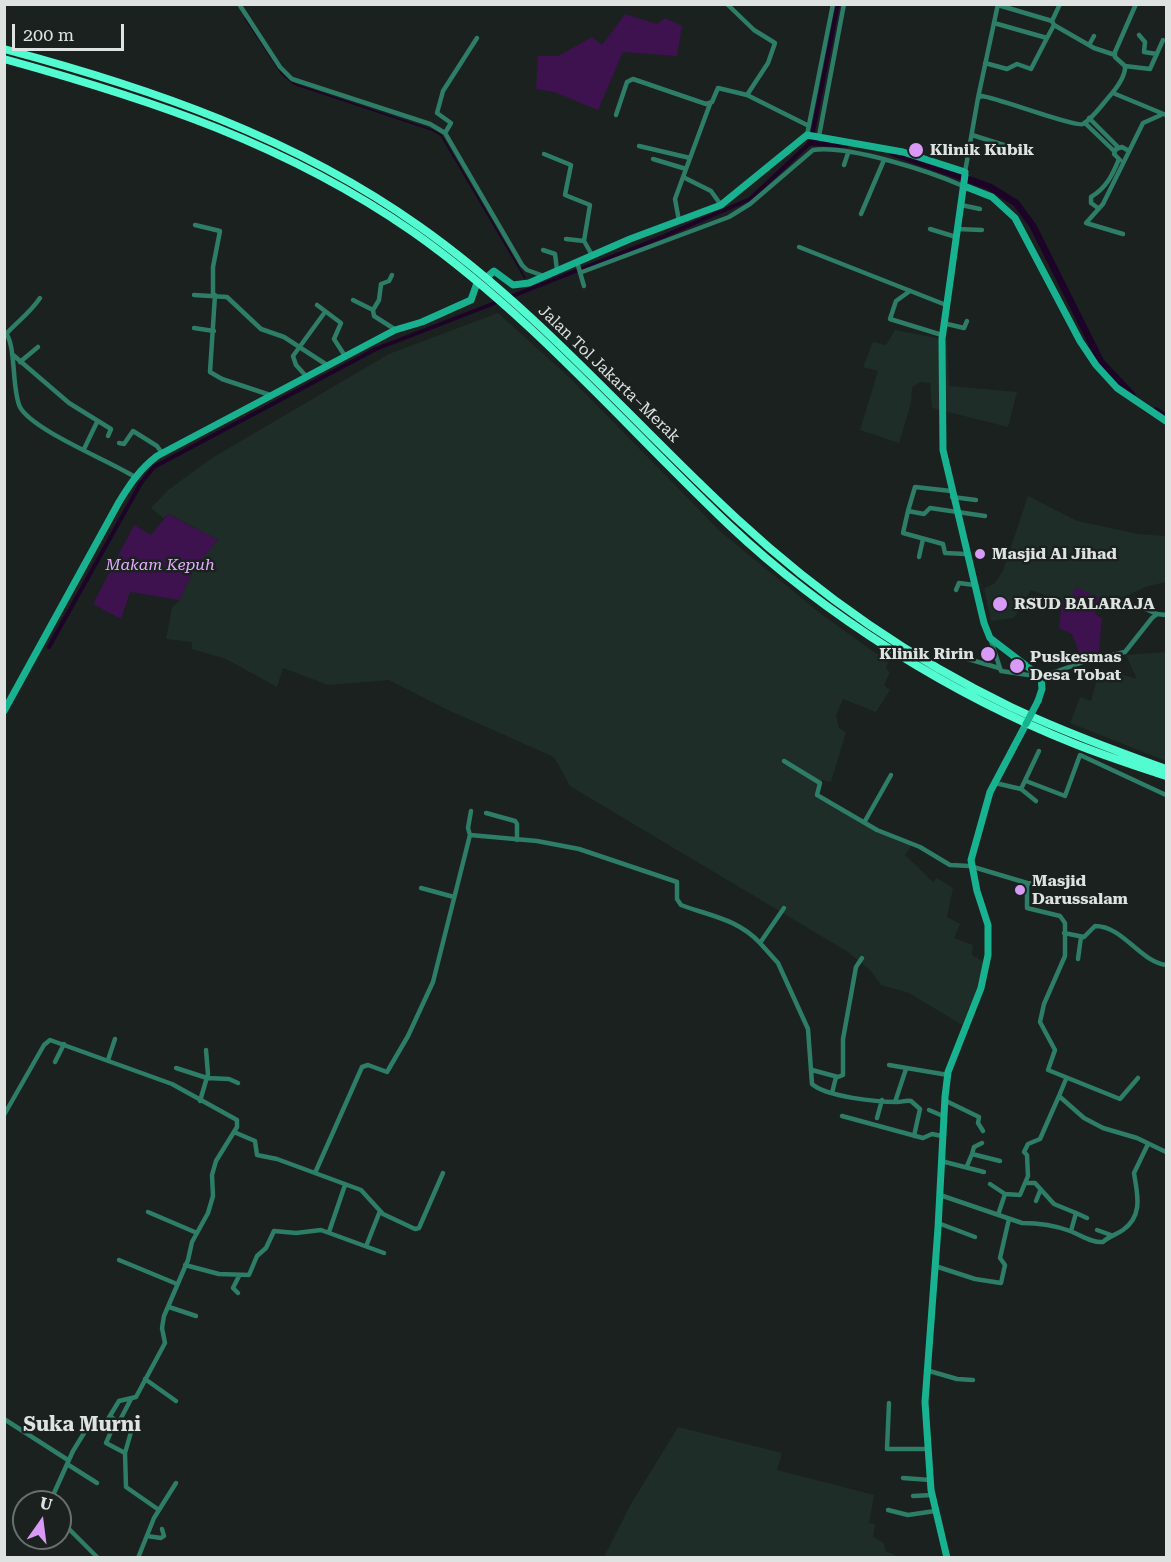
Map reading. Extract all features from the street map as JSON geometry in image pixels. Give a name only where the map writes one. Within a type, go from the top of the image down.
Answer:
[{"type":"highway","name":"Jalan Tol Jakarta–Merak","points":[[4,49],[152,93],[249,131],[334,172],[380,199],[497,286],[732,527],[811,593],[901,656],[1007,714],[1075,744],[1167,776]]},
{"type":"highway","name":"Jalan Tol Jakarta–Merak","points":[[4,59],[198,119],[246,139],[350,192],[415,233],[516,308],[738,520],[816,586],[871,626],[938,668],[1010,706],[1079,737],[1167,769]]},
{"type":"highway","points":[[45,70],[123,99]]},
{"type":"highway","points":[[276,159],[350,192]]},
{"type":"main road","points":[[487,277],[495,271],[517,285],[721,205],[814,136],[903,152],[992,197],[1015,218],[1080,341],[1096,365],[1117,388],[1167,421]]},
{"type":"main road","points":[[947,1557],[935,1511],[930,1480],[927,1449],[926,1371],[940,1195],[944,1101],[948,1075],[981,988],[989,945],[988,925],[970,866],[984,809],[1038,701],[1043,685],[1041,677],[990,638],[951,494],[943,450],[942,335],[964,181]]},
{"type":"main road","points":[[4,711],[135,477],[162,453],[306,376],[396,330],[422,322],[471,300],[477,283]]},
{"type":"street","points":[[239,4],[280,67],[292,79],[430,124],[445,134],[522,265],[527,270],[544,276]]},
{"type":"street","points":[[727,4],[754,30],[775,43],[768,63],[747,95]]},
{"type":"street","points":[[809,126],[833,4]]},
{"type":"street","points":[[814,136],[844,4]]},
{"type":"street","points":[[985,63],[1007,69],[1017,64],[1031,69],[1047,38],[1060,4]]},
{"type":"street","points":[[1115,55],[1136,4]]},
{"type":"street","points":[[581,272],[729,217],[750,204],[808,153],[818,148],[884,160],[964,181],[978,98],[998,5],[1053,23],[1089,45],[1115,55],[1125,66],[1148,69],[1163,40]]},
{"type":"street","points":[[994,23],[1047,38]]},
{"type":"street","points":[[1139,35],[1144,39],[1144,52],[1157,54]]},
{"type":"street","points":[[1089,45],[1094,36]]},
{"type":"street","points":[[445,134],[451,123],[437,113],[443,91],[477,38]]},
{"type":"street","points":[[978,98],[985,96],[1009,102],[1073,125],[1085,123],[1113,93],[1124,75],[1125,66]]},
{"type":"street","points":[[616,115],[627,82],[633,79],[710,104]]},
{"type":"street","points":[[679,221],[675,200],[710,104],[720,88],[747,95],[809,126],[818,148]]},
{"type":"street","points":[[1113,93],[1164,115]]},
{"type":"street","points":[[1123,234],[1086,223],[1105,198],[1143,123],[1164,115]]},
{"type":"street","points":[[1089,118],[1116,149],[1119,159],[1099,194]]},
{"type":"street","points":[[1085,123],[1116,149],[1129,151]]},
{"type":"street","points":[[972,135],[1029,153]]},
{"type":"street","points":[[639,146],[690,158]]},
{"type":"street","points":[[844,165],[848,153]]},
{"type":"street","points":[[544,154],[571,165],[565,195],[590,205],[584,242],[592,255]]},
{"type":"street","points":[[653,159],[686,169]]},
{"type":"street","points":[[1119,159],[1125,160]]},
{"type":"street","points":[[861,214],[884,160]]},
{"type":"street","points":[[683,177],[711,191],[721,205]]},
{"type":"street","points":[[1098,208],[1091,200],[1093,195],[1099,194],[1105,198]]},
{"type":"street","points":[[961,206],[980,209]]},
{"type":"street","points":[[195,225],[220,231],[213,267],[214,331],[210,372],[222,379],[270,395]]},
{"type":"street","points":[[930,229],[956,237]]},
{"type":"street","points":[[957,229],[982,230]]},
{"type":"street","points":[[566,239],[584,242]]},
{"type":"street","points":[[799,247],[946,305]]},
{"type":"street","points":[[543,250],[555,254],[557,270]]},
{"type":"street","points":[[578,263],[584,286]]},
{"type":"street","points":[[373,310],[379,300],[381,284],[389,281],[392,275]]},
{"type":"street","points":[[910,291],[896,301],[890,319],[942,335]]},
{"type":"street","points":[[194,295],[214,295],[229,299],[261,329],[284,337],[327,365]]},
{"type":"street","points":[[40,298],[29,315],[6,332],[10,338],[21,408],[32,419],[135,477]]},
{"type":"street","points":[[353,300],[373,310],[375,316],[396,330]]},
{"type":"street","points":[[316,305],[341,324],[334,339],[345,356]]},
{"type":"street","points":[[306,376],[293,360],[294,354],[318,325],[316,321],[325,312]]},
{"type":"street","points":[[943,323],[964,328],[966,321]]},
{"type":"street","points":[[194,328],[214,331]]},
{"type":"street","points":[[20,362],[38,346]]},
{"type":"street","points":[[11,352],[69,403],[111,429],[108,436]]},
{"type":"street","points":[[84,449],[97,422]]},
{"type":"street","points":[[119,443],[124,444],[133,431],[152,441],[162,453]]},
{"type":"street","points":[[966,554],[945,553],[943,544],[903,533],[915,487],[976,500]]},
{"type":"street","points":[[908,511],[923,514],[928,508],[985,516]]},
{"type":"street","points":[[918,557],[923,539]]},
{"type":"street","points":[[956,590],[961,583],[974,585]]},
{"type":"street","points":[[1104,601],[1112,608],[1125,610],[1136,607],[1167,615]]},
{"type":"street","points":[[1046,675],[1089,660],[1125,652],[1157,614]]},
{"type":"street","points":[[990,638],[999,668]]},
{"type":"street","points":[[954,655],[999,668],[1003,672],[1035,676]]},
{"type":"street","points":[[1021,789],[1039,751]]},
{"type":"street","points":[[1026,781],[1065,796],[1080,756],[1167,795]]},
{"type":"street","points":[[784,761],[820,783],[817,795],[950,865],[970,866],[1027,883],[1050,885]]},
{"type":"street","points":[[865,821],[891,775]]},
{"type":"street","points":[[995,783],[1021,789],[1036,801]]},
{"type":"street","points":[[315,1173],[362,1067],[368,1065],[387,1071],[408,1036],[433,982],[470,836],[468,828],[471,812]]},
{"type":"street","points":[[486,813],[515,821],[518,824],[517,840]]},
{"type":"street","points":[[470,836],[557,844],[598,853],[674,881],[678,885],[677,899],[681,905],[743,927],[778,963],[796,998],[810,1034],[814,1086],[832,1093],[896,1102],[911,1101],[920,1109],[914,1136]]},
{"type":"street","points":[[1027,883],[1027,908],[1063,918],[1065,956],[1044,1004],[1040,1022],[1055,1050],[1048,1070],[1120,1099],[1138,1078]]},
{"type":"street","points":[[421,888],[454,897]]},
{"type":"street","points":[[760,943],[784,908]]},
{"type":"street","points":[[1064,933],[1081,937],[1086,936],[1094,927],[1100,926],[1120,938],[1149,961],[1167,965]]},
{"type":"street","points":[[1078,959],[1081,937]]},
{"type":"street","points":[[812,1070],[836,1077],[843,1076],[843,1039],[856,967],[862,958]]},
{"type":"street","points":[[108,1060],[115,1039]]},
{"type":"street","points":[[4,1115],[45,1044],[50,1040],[172,1084],[200,1101],[236,1118],[238,1124],[216,1161],[212,1175],[213,1196],[162,1322],[165,1343],[157,1362],[137,1395],[131,1399],[119,1401],[105,1424],[89,1425],[55,1490]]},
{"type":"street","points":[[55,1062],[64,1044]]},
{"type":"street","points":[[200,1101],[209,1065],[206,1050]]},
{"type":"street","points":[[889,1065],[948,1075]]},
{"type":"street","points":[[176,1068],[207,1078],[229,1079],[238,1083]]},
{"type":"street","points":[[896,1102],[906,1069]]},
{"type":"street","points":[[832,1093],[836,1077]]},
{"type":"street","points":[[990,1184],[1005,1194],[1020,1195],[1026,1183],[1029,1165],[1024,1152],[1028,1144],[1040,1139],[1066,1079]]},
{"type":"street","points":[[911,1101],[915,1096]]},
{"type":"street","points":[[1059,1096],[1089,1121],[1167,1152]]},
{"type":"street","points":[[878,1118],[882,1100]]},
{"type":"street","points":[[944,1101],[979,1117],[978,1122],[983,1131]]},
{"type":"street","points":[[929,1110],[943,1116]]},
{"type":"street","points":[[842,1116],[914,1136],[926,1138],[932,1134],[942,1136]]},
{"type":"street","points":[[234,1132],[255,1141],[256,1154],[362,1190],[386,1215],[417,1229],[443,1173]]},
{"type":"street","points":[[967,1166],[974,1147],[982,1143]]},
{"type":"street","points":[[940,1195],[1009,1219],[1022,1222],[1034,1221],[1071,1231],[1099,1242],[1124,1230],[1137,1208],[1140,1194],[1134,1173],[1148,1144]]},
{"type":"street","points":[[972,1154],[1000,1161]]},
{"type":"street","points":[[941,1161],[984,1172]]},
{"type":"street","points":[[1026,1183],[1035,1183],[1040,1191],[1060,1208],[1088,1218]]},
{"type":"street","points":[[329,1232],[345,1185]]},
{"type":"street","points":[[1036,1201],[1040,1191]]},
{"type":"street","points":[[998,1215],[1005,1194]]},
{"type":"street","points":[[367,1244],[381,1210]]},
{"type":"street","points":[[148,1212],[197,1233]]},
{"type":"street","points":[[1071,1231],[1076,1213]]},
{"type":"street","points":[[935,1266],[975,1279],[1001,1283],[1005,1265],[1000,1258],[1009,1219]]},
{"type":"street","points":[[938,1223],[975,1237]]},
{"type":"street","points":[[185,1265],[219,1274],[239,1276],[250,1274],[257,1257],[266,1248],[275,1230],[298,1233],[315,1229],[329,1232],[354,1243],[367,1244],[384,1252]]},
{"type":"street","points":[[1097,1230],[1111,1235]]},
{"type":"street","points":[[119,1260],[177,1284]]},
{"type":"street","points":[[238,1293],[233,1288],[239,1276]]},
{"type":"street","points":[[169,1307],[196,1316]]},
{"type":"street","points":[[926,1371],[957,1379],[973,1380]]},
{"type":"street","points":[[145,1379],[176,1401]]},
{"type":"street","points":[[125,1453],[106,1443],[131,1399]]},
{"type":"street","points":[[889,1403],[887,1449],[927,1449]]},
{"type":"street","points":[[110,1416],[131,1432],[125,1453],[126,1488],[159,1510]]},
{"type":"street","points":[[6,1421],[97,1483]]},
{"type":"street","points":[[903,1478],[930,1480]]},
{"type":"street","points":[[138,1557],[159,1510],[176,1483]]},
{"type":"street","points":[[913,1496],[932,1495]]},
{"type":"street","points":[[888,1510],[908,1515],[935,1511]]},
{"type":"street","points":[[147,1536],[161,1538],[164,1536],[162,1529]]},
{"type":"street","points":[[72,1532],[98,1557]]},
{"type":"shaded area","points":[[498,313],[571,379],[721,532],[821,614],[888,662],[886,669],[890,672],[884,685],[890,690],[876,712],[843,699],[836,716],[839,728],[846,732],[831,782],[822,780],[816,798],[912,845],[905,855],[933,882],[937,878],[953,888],[947,917],[960,924],[954,938],[973,945],[972,955],[984,962],[979,984],[962,1025],[909,993],[881,985],[871,971],[848,952],[570,786],[554,757],[446,709],[389,680],[328,685],[283,668],[277,687],[226,659],[192,649],[192,642],[166,639],[172,608],[180,600],[194,568],[218,540],[169,514],[163,518],[151,508],[168,490],[212,458],[389,354]]},
{"type":"shaded area","points":[[895,330],[947,340],[949,386],[1017,392],[1008,427],[932,408],[930,383],[921,382],[912,387],[911,403],[899,443],[860,430],[878,371],[863,367],[873,342],[886,345]]},
{"type":"shaded area","points":[[1028,496],[1077,521],[1138,534],[1166,536],[1166,582],[1148,586],[1115,601],[1100,598],[1076,588],[1069,604],[1031,590],[1014,618],[991,621],[984,588],[994,584],[1003,571]]},
{"type":"shaded area","points":[[1166,652],[1166,761],[1070,723],[1080,697],[1091,701],[1100,668],[1137,679],[1126,655]]},
{"type":"shaded area","points":[[678,1427],[782,1453],[777,1470],[874,1495],[869,1523],[875,1524],[873,1537],[884,1543],[885,1551],[895,1557],[604,1557],[631,1504]]},
{"type":"green space","points":[[625,14],[657,24],[665,18],[682,26],[677,56],[623,52],[598,110],[554,92],[536,89],[538,56],[558,56],[592,37],[602,45]]},
{"type":"green space","name":"Makam Kepuh","points":[[168,514],[218,540],[194,568],[180,600],[130,592],[121,619],[93,604],[134,525],[151,535]]},
{"type":"green space","points":[[1075,587],[1100,598],[1095,614],[1102,618],[1098,660],[1083,663],[1072,634],[1059,628],[1062,601],[1069,604]]},
{"type":"waterway","points":[[510,297],[662,237],[750,199],[811,142],[838,4]]},
{"type":"waterway","points":[[245,18],[282,74],[294,84],[441,135],[525,278]]},
{"type":"waterway","points":[[811,142],[845,144]]},
{"type":"waterway","points":[[891,152],[990,187],[1016,203],[1033,226],[1101,362],[1132,395]]},
{"type":"waterway","points":[[49,647],[141,483],[154,467],[376,349],[500,301]]},
{"type":"waterway","points":[[1156,411],[1166,417]]},
{"type":"place","name":"Klinik Kubik","points":[[916,150]]},
{"type":"place","name":"Masjid Al Jihad","points":[[980,554]]},
{"type":"place","name":"RSUD BALARAJA","points":[[1000,604]]},
{"type":"place","name":"Klinik Ririn","points":[[988,654]]},
{"type":"place","name":"Puskesmas Desa Tobat","points":[[1017,666]]},
{"type":"place","name":"Masjid Darussalam","points":[[1020,890]]},
{"type":"district","name":"Suka Murni","points":[[82,1425]]}]
